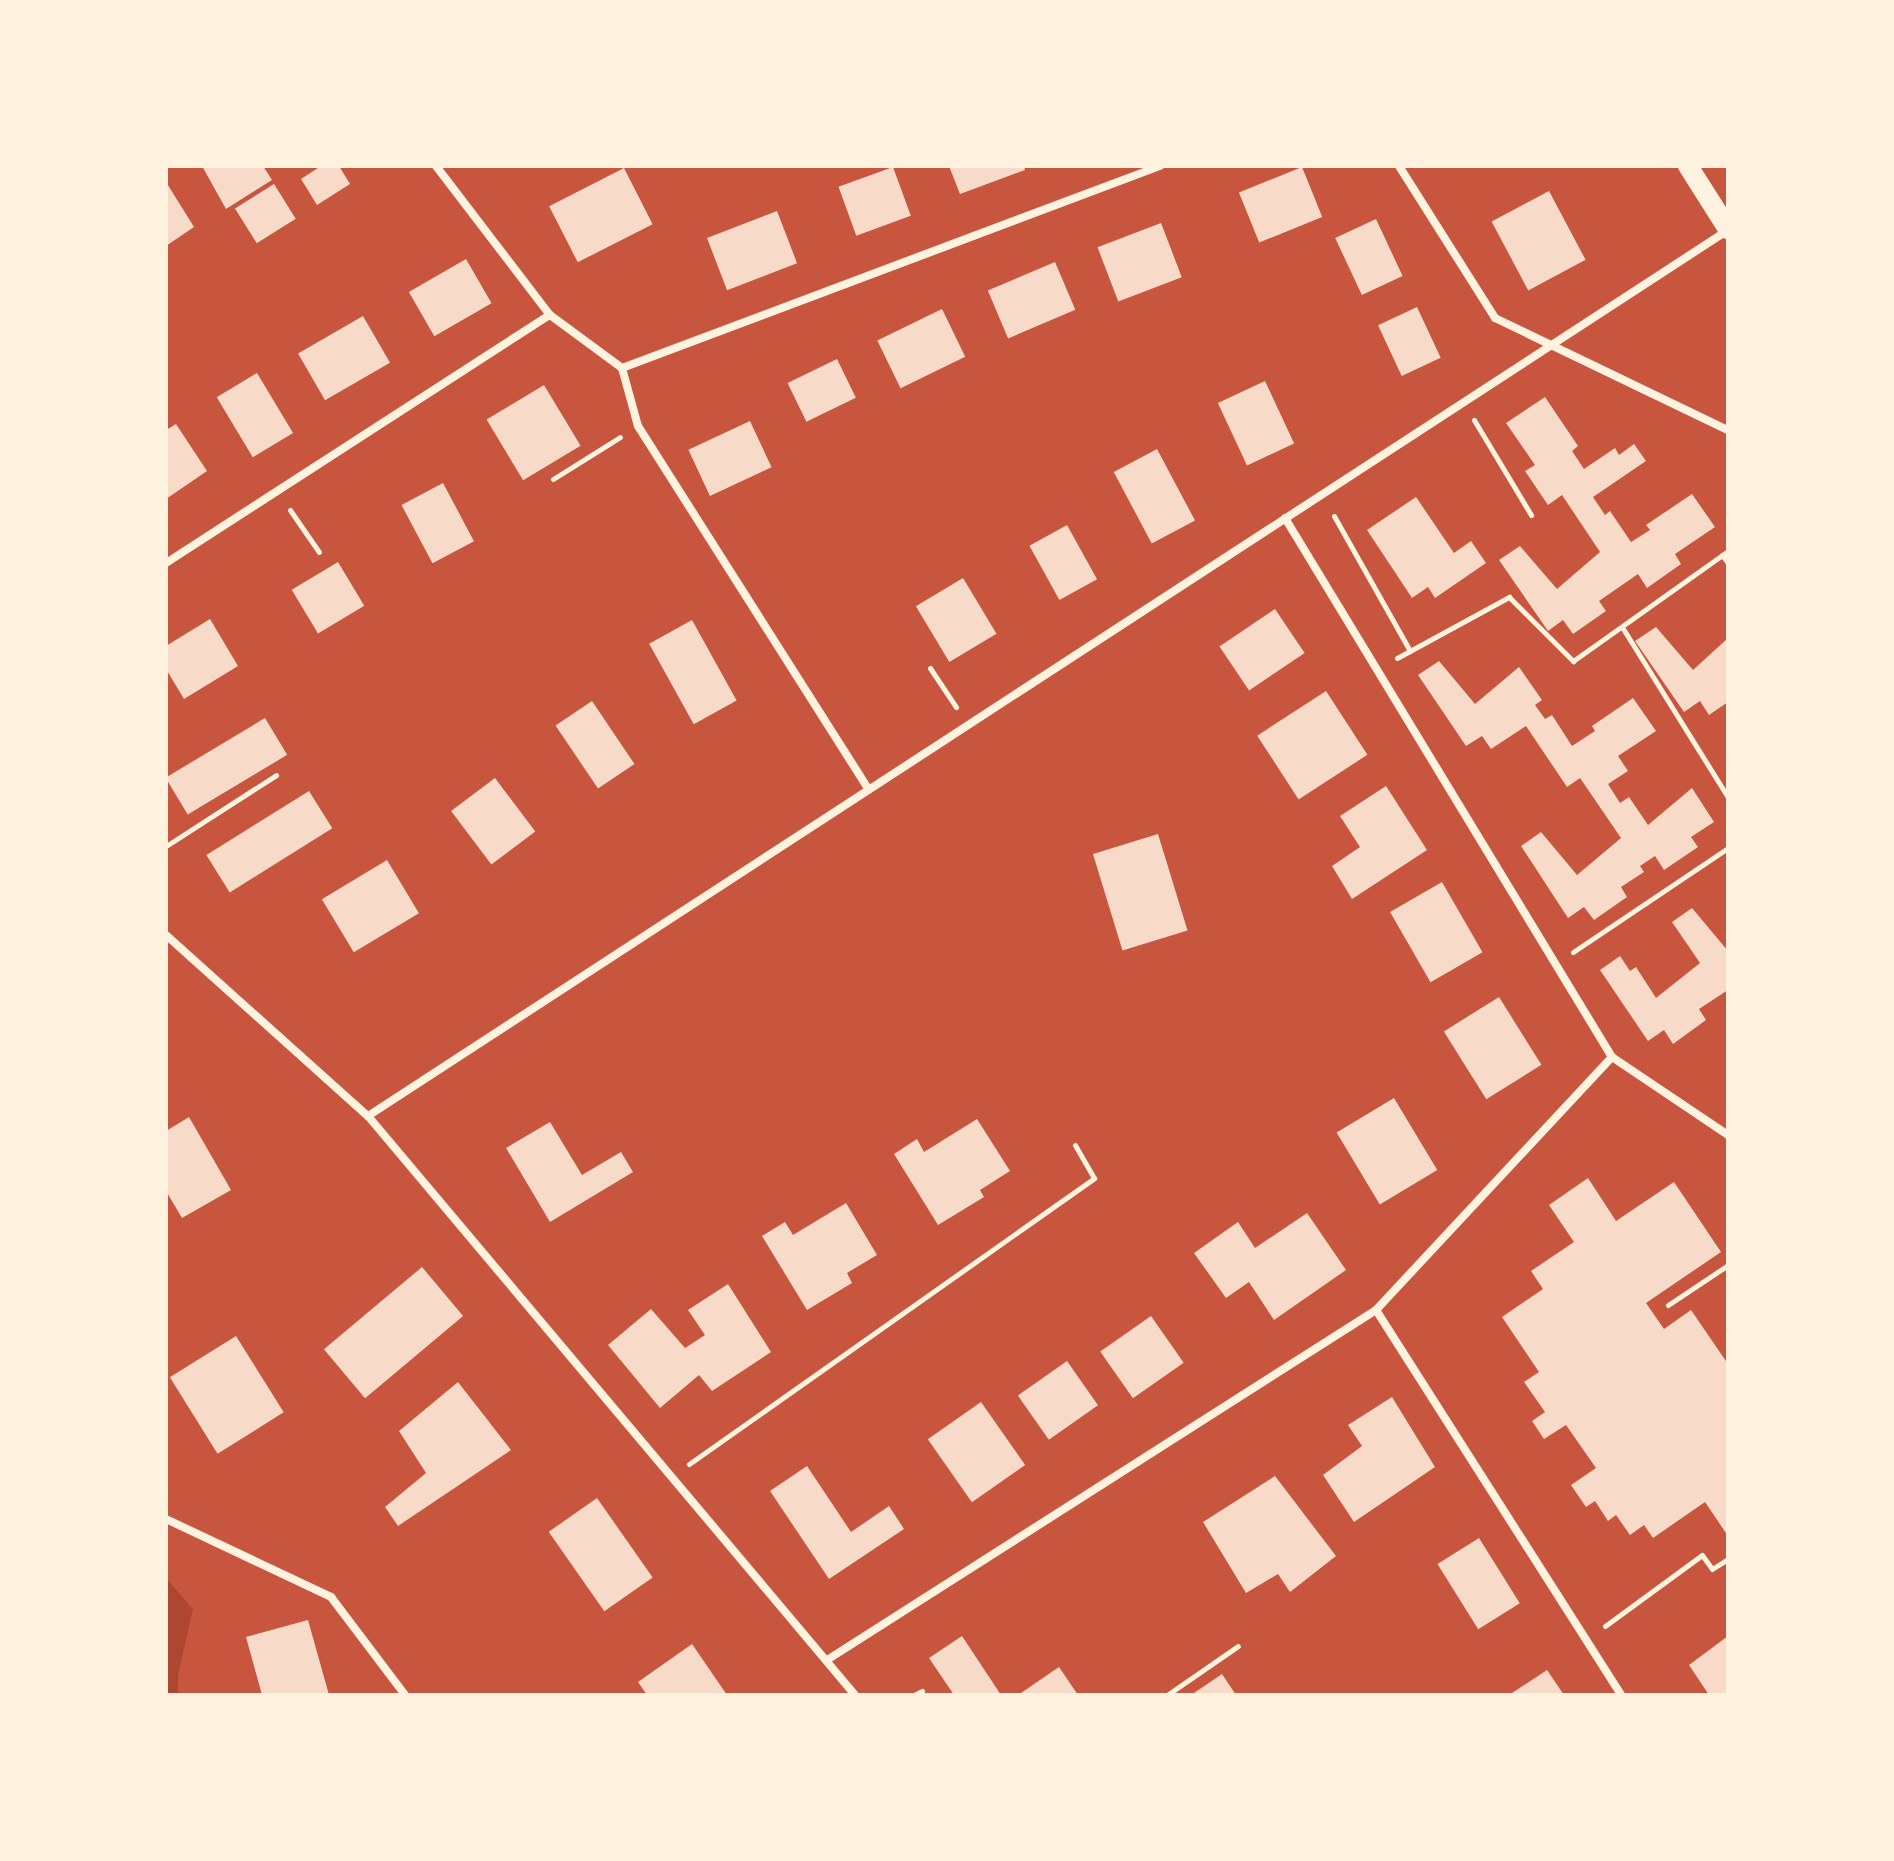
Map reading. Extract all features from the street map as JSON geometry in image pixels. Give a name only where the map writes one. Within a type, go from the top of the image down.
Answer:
[{"type":"main road","points":[[1688,166],[1728,230]]},
{"type":"street","points":[[436,166],[550,315],[622,368],[638,426],[868,789]]},
{"type":"street","points":[[622,368],[1160,166]]},
{"type":"street","points":[[1399,166],[1495,318],[1728,430]]},
{"type":"street","points":[[368,1116],[1728,230]]},
{"type":"street","points":[[166,563],[550,315]]},
{"type":"street","points":[[1285,518],[1612,1057],[1728,1135]]},
{"type":"street","points":[[166,935],[368,1116],[855,1695]]},
{"type":"street","points":[[827,1660],[1376,1310],[1612,1057]]},
{"type":"street","points":[[1376,1310],[1621,1695]]},
{"type":"street","points":[[166,1519],[331,1597],[405,1695]]},
{"type":"path","points":[[1463,402],[1531,515]]},
{"type":"path","points":[[553,479],[638,426]]},
{"type":"path","points":[[278,491],[319,552]]},
{"type":"path","points":[[1321,494],[1410,651]]},
{"type":"path","points":[[1376,669],[1509,597],[1573,661],[1725,553],[1728,563]]},
{"type":"path","points":[[1622,627],[1728,797]]},
{"type":"path","points":[[930,668],[967,725]]},
{"type":"path","points":[[166,846],[276,775]]},
{"type":"path","points":[[1556,964],[1728,848]]},
{"type":"path","points":[[672,1476],[1094,1178],[1075,1145]]},
{"type":"path","points":[[1668,1305],[1728,1265]]},
{"type":"path","points":[[1588,1639],[1702,1555],[1712,1569],[1728,1559]]},
{"type":"path","points":[[1167,1695],[1238,1646]]},
{"type":"path","points":[[914,1695],[922,1691]]},
{"type":"shaded area","points":[[166,1578],[193,1609],[178,1675],[178,1695],[166,1695]]},
{"type":"building","points":[[202,166],[263,166],[272,180],[226,209]]},
{"type":"building","points":[[321,166],[339,166],[350,184],[317,205],[301,179]]},
{"type":"building","points":[[949,166],[1024,166],[1025,170],[960,194]]},
{"type":"building","points":[[893,167],[911,216],[856,236],[838,187]]},
{"type":"building","points":[[1302,167],[1322,217],[1259,243],[1239,192]]},
{"type":"building","points":[[624,168],[653,224],[578,262],[549,206]]},
{"type":"building","points":[[166,182],[194,227],[166,246]]},
{"type":"building","points":[[274,184],[296,219],[257,243],[235,208]]},
{"type":"building","points":[[1549,191],[1586,260],[1528,290],[1492,222]]},
{"type":"building","points":[[777,211],[797,263],[727,290],[707,238]]},
{"type":"building","points":[[1376,219],[1403,276],[1362,295],[1335,238]]},
{"type":"building","points":[[1161,223],[1182,277],[1118,302],[1098,247]]},
{"type":"building","points":[[466,259],[492,303],[434,336],[409,292]]},
{"type":"building","points":[[1055,262],[1075,310],[1008,338],[988,291]]},
{"type":"building","points":[[1417,307],[1441,358],[1402,376],[1378,325]]},
{"type":"building","points":[[942,309],[965,357],[901,388],[877,341]]},
{"type":"building","points":[[363,316],[390,363],[325,400],[298,354]]},
{"type":"building","points":[[837,359],[856,398],[806,422],[788,383]]},
{"type":"building","points":[[257,373],[293,433],[253,457],[217,397]]},
{"type":"building","points":[[1265,381],[1294,444],[1247,466],[1218,403]]},
{"type":"building","points":[[544,385],[581,446],[523,480],[487,420]]},
{"type":"building","points":[[1545,397],[1578,446],[1572,451],[1584,469],[1615,448],[1619,455],[1634,444],[1646,461],[1593,497],[1605,515],[1610,511],[1631,542],[1650,530],[1646,525],[1692,494],[1715,527],[1675,554],[1681,564],[1647,588],[1638,574],[1599,601],[1606,611],[1573,634],[1563,620],[1548,631],[1499,560],[1520,546],[1557,589],[1600,552],[1562,495],[1548,505],[1525,471],[1535,465],[1506,423]]},
{"type":"building","points":[[750,421],[772,467],[710,496],[688,450]]},
{"type":"building","points":[[176,424],[207,471],[166,499],[166,430]]},
{"type":"building","points":[[1157,449],[1195,521],[1152,544],[1114,472]]},
{"type":"building","points":[[443,483],[474,541],[432,563],[402,505]]},
{"type":"building","points":[[1416,497],[1454,553],[1471,541],[1486,563],[1435,598],[1428,587],[1412,598],[1367,530]]},
{"type":"building","points":[[1067,525],[1097,579],[1059,600],[1029,546]]},
{"type":"building","points":[[338,562],[364,606],[318,634],[292,590]]},
{"type":"building","points":[[963,578],[996,634],[949,662],[916,606]]},
{"type":"building","points":[[1275,609],[1305,653],[1249,690],[1219,646]]},
{"type":"building","points":[[210,619],[238,666],[184,699],[166,669],[166,646]]},
{"type":"building","points":[[692,620],[737,700],[694,724],[649,644]]},
{"type":"building","points":[[1656,627],[1693,670],[1728,638],[1728,702],[1709,715],[1700,701],[1684,712],[1635,641]]},
{"type":"building","points":[[1439,661],[1475,704],[1519,667],[1542,700],[1535,705],[1545,719],[1552,715],[1572,746],[1595,731],[1592,726],[1633,698],[1656,731],[1618,756],[1628,771],[1608,784],[1620,803],[1629,797],[1648,825],[1692,788],[1714,822],[1691,837],[1698,847],[1664,870],[1655,856],[1640,866],[1644,872],[1621,887],[1627,897],[1594,920],[1584,907],[1568,918],[1521,846],[1541,832],[1577,875],[1621,838],[1580,778],[1567,787],[1526,726],[1491,749],[1482,736],[1466,746],[1418,675]]},
{"type":"building","points":[[1326,691],[1367,755],[1299,799],[1257,736]]},
{"type":"building","points":[[592,701],[634,764],[598,789],[556,726]]},
{"type":"building","points":[[265,718],[287,755],[188,815],[166,777]]},
{"type":"building","points":[[495,778],[535,832],[491,865],[451,811]]},
{"type":"building","points":[[1386,786],[1427,850],[1352,899],[1332,866],[1360,847],[1340,816]]},
{"type":"building","points":[[309,791],[332,828],[230,892],[206,855]]},
{"type":"building","points":[[1158,834],[1188,931],[1123,950],[1093,854]]},
{"type":"building","points":[[387,860],[419,913],[354,952],[322,899]]},
{"type":"building","points":[[1442,882],[1482,952],[1431,982],[1390,912]]},
{"type":"building","points":[[1692,908],[1728,951],[1728,990],[1699,1009],[1706,1020],[1673,1044],[1664,1030],[1648,1041],[1600,970],[1620,956],[1630,971],[1636,967],[1656,998],[1700,963],[1672,922]]},
{"type":"building","points":[[1499,997],[1541,1065],[1486,1099],[1444,1031]]},
{"type":"building","points":[[1394,1098],[1437,1170],[1380,1205],[1337,1133]]},
{"type":"building","points":[[189,1117],[231,1190],[182,1218],[166,1191],[166,1131]]},
{"type":"building","points":[[977,1119],[1010,1171],[980,1190],[984,1197],[938,1225],[894,1154],[917,1139],[924,1152]]},
{"type":"building","points":[[550,1122],[582,1175],[621,1152],[633,1172],[550,1222],[506,1148]]},
{"type":"building","points":[[1588,1178],[1616,1221],[1674,1182],[1721,1252],[1646,1303],[1664,1329],[1691,1310],[1728,1364],[1728,1536],[1705,1502],[1653,1538],[1644,1525],[1630,1535],[1616,1515],[1608,1521],[1595,1501],[1586,1507],[1571,1485],[1596,1468],[1566,1425],[1544,1439],[1532,1421],[1545,1412],[1524,1382],[1539,1372],[1502,1317],[1543,1289],[1531,1271],[1574,1242],[1549,1205]]},
{"type":"building","points":[[846,1203],[877,1255],[847,1273],[852,1283],[807,1310],[762,1236],[785,1222],[793,1235]]},
{"type":"building","points":[[1307,1213],[1346,1270],[1274,1320],[1249,1282],[1226,1298],[1194,1253],[1238,1222],[1255,1248]]},
{"type":"building","points":[[422,1267],[463,1316],[365,1398],[324,1349]]},
{"type":"building","points":[[728,1284],[771,1352],[712,1391],[699,1375],[660,1408],[608,1345],[651,1309],[685,1348],[705,1335],[688,1310]]},
{"type":"building","points":[[1151,1316],[1184,1363],[1133,1398],[1100,1352]]},
{"type":"building","points":[[236,1336],[284,1412],[218,1454],[170,1377]]},
{"type":"building","points":[[1067,1361],[1098,1405],[1049,1440],[1018,1395]]},
{"type":"building","points":[[458,1382],[511,1450],[398,1526],[385,1507],[426,1473],[399,1431]]},
{"type":"building","points":[[1392,1397],[1435,1467],[1354,1522],[1323,1475],[1362,1446],[1348,1425]]},
{"type":"building","points":[[981,1402],[1025,1465],[972,1502],[928,1439]]},
{"type":"building","points":[[807,1466],[851,1532],[889,1506],[904,1529],[829,1579],[770,1491]]},
{"type":"building","points":[[1275,1476],[1336,1556],[1290,1592],[1278,1574],[1246,1593],[1203,1522]]},
{"type":"building","points":[[597,1498],[653,1577],[604,1611],[549,1532]]},
{"type":"building","points":[[1479,1538],[1520,1603],[1478,1629],[1437,1564]]},
{"type":"building","points":[[308,1620],[329,1695],[262,1695],[246,1637]]},
{"type":"building","points":[[962,1636],[1001,1695],[954,1695],[929,1658]]},
{"type":"building","points":[[1728,1636],[1728,1695],[1709,1695],[1689,1665]]},
{"type":"building","points":[[692,1644],[727,1695],[647,1695],[638,1682]]},
{"type":"building","points":[[1059,1667],[1078,1695],[1018,1695]]},
{"type":"building","points":[[1547,1670],[1564,1695],[1509,1695]]},
{"type":"building","points":[[1222,1674],[1236,1695],[1191,1695]]}]
